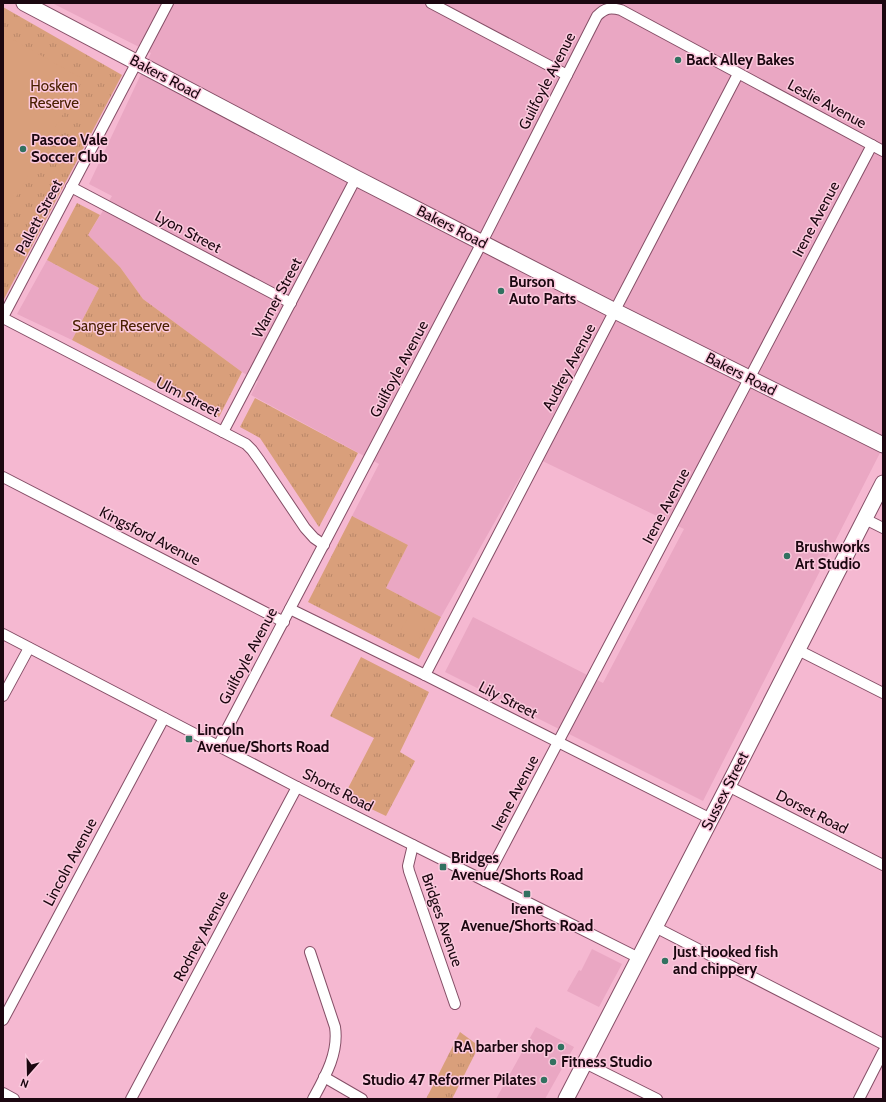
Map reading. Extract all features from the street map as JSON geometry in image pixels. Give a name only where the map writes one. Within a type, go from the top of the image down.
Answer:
[{"type":"street","name":"Bakers Road","points":[[24,3],[356,178],[615,311],[883,445]]},
{"type":"street","name":"Pallett Street","points":[[3,318],[168,3]]},
{"type":"street","points":[[431,3],[567,75]]},
{"type":"street","name":"Guilfoyle Avenue","points":[[218,746],[482,242],[597,16],[607,8]]},
{"type":"street","name":"Leslie Avenue","points":[[607,8],[620,10],[883,151]]},
{"type":"street","name":"Audrey Avenue","points":[[425,675],[738,74]]},
{"type":"street","name":"Irene Avenue","points":[[485,881],[559,743],[872,145]]},
{"type":"street","name":"Warner Street","points":[[223,432],[356,178]]},
{"type":"street","name":"Lyon Street","points":[[71,187],[291,303]]},
{"type":"street","name":"Ulm Street","points":[[3,318],[246,444],[252,450],[305,528],[314,538],[324,545]]},
{"type":"street","name":"Kingsford Avenue","points":[[3,477],[284,622]]},
{"type":"street","name":"Sussex Street","points":[[566,1099],[883,483]]},
{"type":"street","points":[[865,519],[883,528]]},
{"type":"street","name":"Lily Street","points":[[290,609],[711,819]]},
{"type":"street","name":"Shorts Road","points":[[3,634],[297,787],[639,958]]},
{"type":"street","points":[[3,696],[29,648]]},
{"type":"street","points":[[798,650],[883,693]]},
{"type":"street","name":"Lincoln Avenue","points":[[3,1020],[164,718]]},
{"type":"street","name":"Dorset Road","points":[[728,786],[883,865]]},
{"type":"street","name":"Rodney Avenue","points":[[131,1099],[297,787]]},
{"type":"street","name":"Bridges Avenue","points":[[413,845],[409,862],[409,871],[456,1004]]},
{"type":"street","points":[[655,927],[883,1044]]},
{"type":"street","points":[[310,952],[335,1027],[336,1036],[333,1057],[313,1099]]},
{"type":"street","points":[[859,1099],[883,1052]]},
{"type":"street","points":[[585,1063],[657,1099]]},
{"type":"street","points":[[324,1077],[362,1099]]},
{"type":"street","points":[[3,1093],[14,1099]]},
{"type":"shaded area","points":[[52,3],[883,3],[883,447],[703,801],[445,672],[473,617],[603,683],[684,529],[532,456],[441,617],[386,588],[408,545],[352,516],[379,464],[251,395],[258,381],[242,372],[143,299],[120,267],[88,235],[112,196],[89,184],[151,53]]},
{"type":"shaded area","points":[[47,260],[99,288],[72,340],[17,314]]},
{"type":"shaded area","points":[[592,949],[622,964],[599,1007],[567,991],[579,970],[581,971]]},
{"type":"shaded area","points":[[536,1027],[574,1047],[545,1099],[496,1099]]},
{"type":"green space","name":"Hosken Reserve","points":[[3,7],[122,75],[3,301]]},
{"type":"green space","name":"Pascoe Vale Soccer Club","points":[[3,34],[83,79],[3,220]]},
{"type":"green space","name":"Sanger Reserve","points":[[77,203],[100,215],[88,235],[120,267],[143,299],[242,372],[219,417],[72,340],[99,288],[47,260]]},
{"type":"green space","points":[[255,398],[358,453],[319,527],[260,438],[240,427]]},
{"type":"green space","points":[[352,516],[408,545],[386,588],[441,617],[419,659],[308,602]]},
{"type":"green space","points":[[407,619],[425,628],[419,639],[401,630]]},
{"type":"green space","points":[[361,657],[429,692],[400,752],[415,761],[386,816],[344,796],[374,738],[330,716]]},
{"type":"green space","points":[[460,1032],[479,1046],[452,1099],[426,1099]]},
{"type":"place","name":"Back Alley Bakes","points":[[678,60]]},
{"type":"place","name":"Pascoe Vale Soccer Club","points":[[23,149]]},
{"type":"place","name":"Burson Auto Parts","points":[[501,291]]},
{"type":"place","name":"Brushworks Art Studio","points":[[787,556]]},
{"type":"place","name":"Lincoln Avenue/Shorts Road","points":[[189,739]]},
{"type":"place","name":"Bridges Avenue/Shorts Road","points":[[443,867]]},
{"type":"place","name":"Irene Avenue/Shorts Road","points":[[527,894]]},
{"type":"place","name":"Just Hooked fish and chippery","points":[[665,961]]},
{"type":"place","name":"RA barber shop","points":[[561,1047]]},
{"type":"place","name":"Fitness Studio","points":[[553,1062]]},
{"type":"place","name":"Studio 47 Reformer Pilates","points":[[544,1080]]}]
